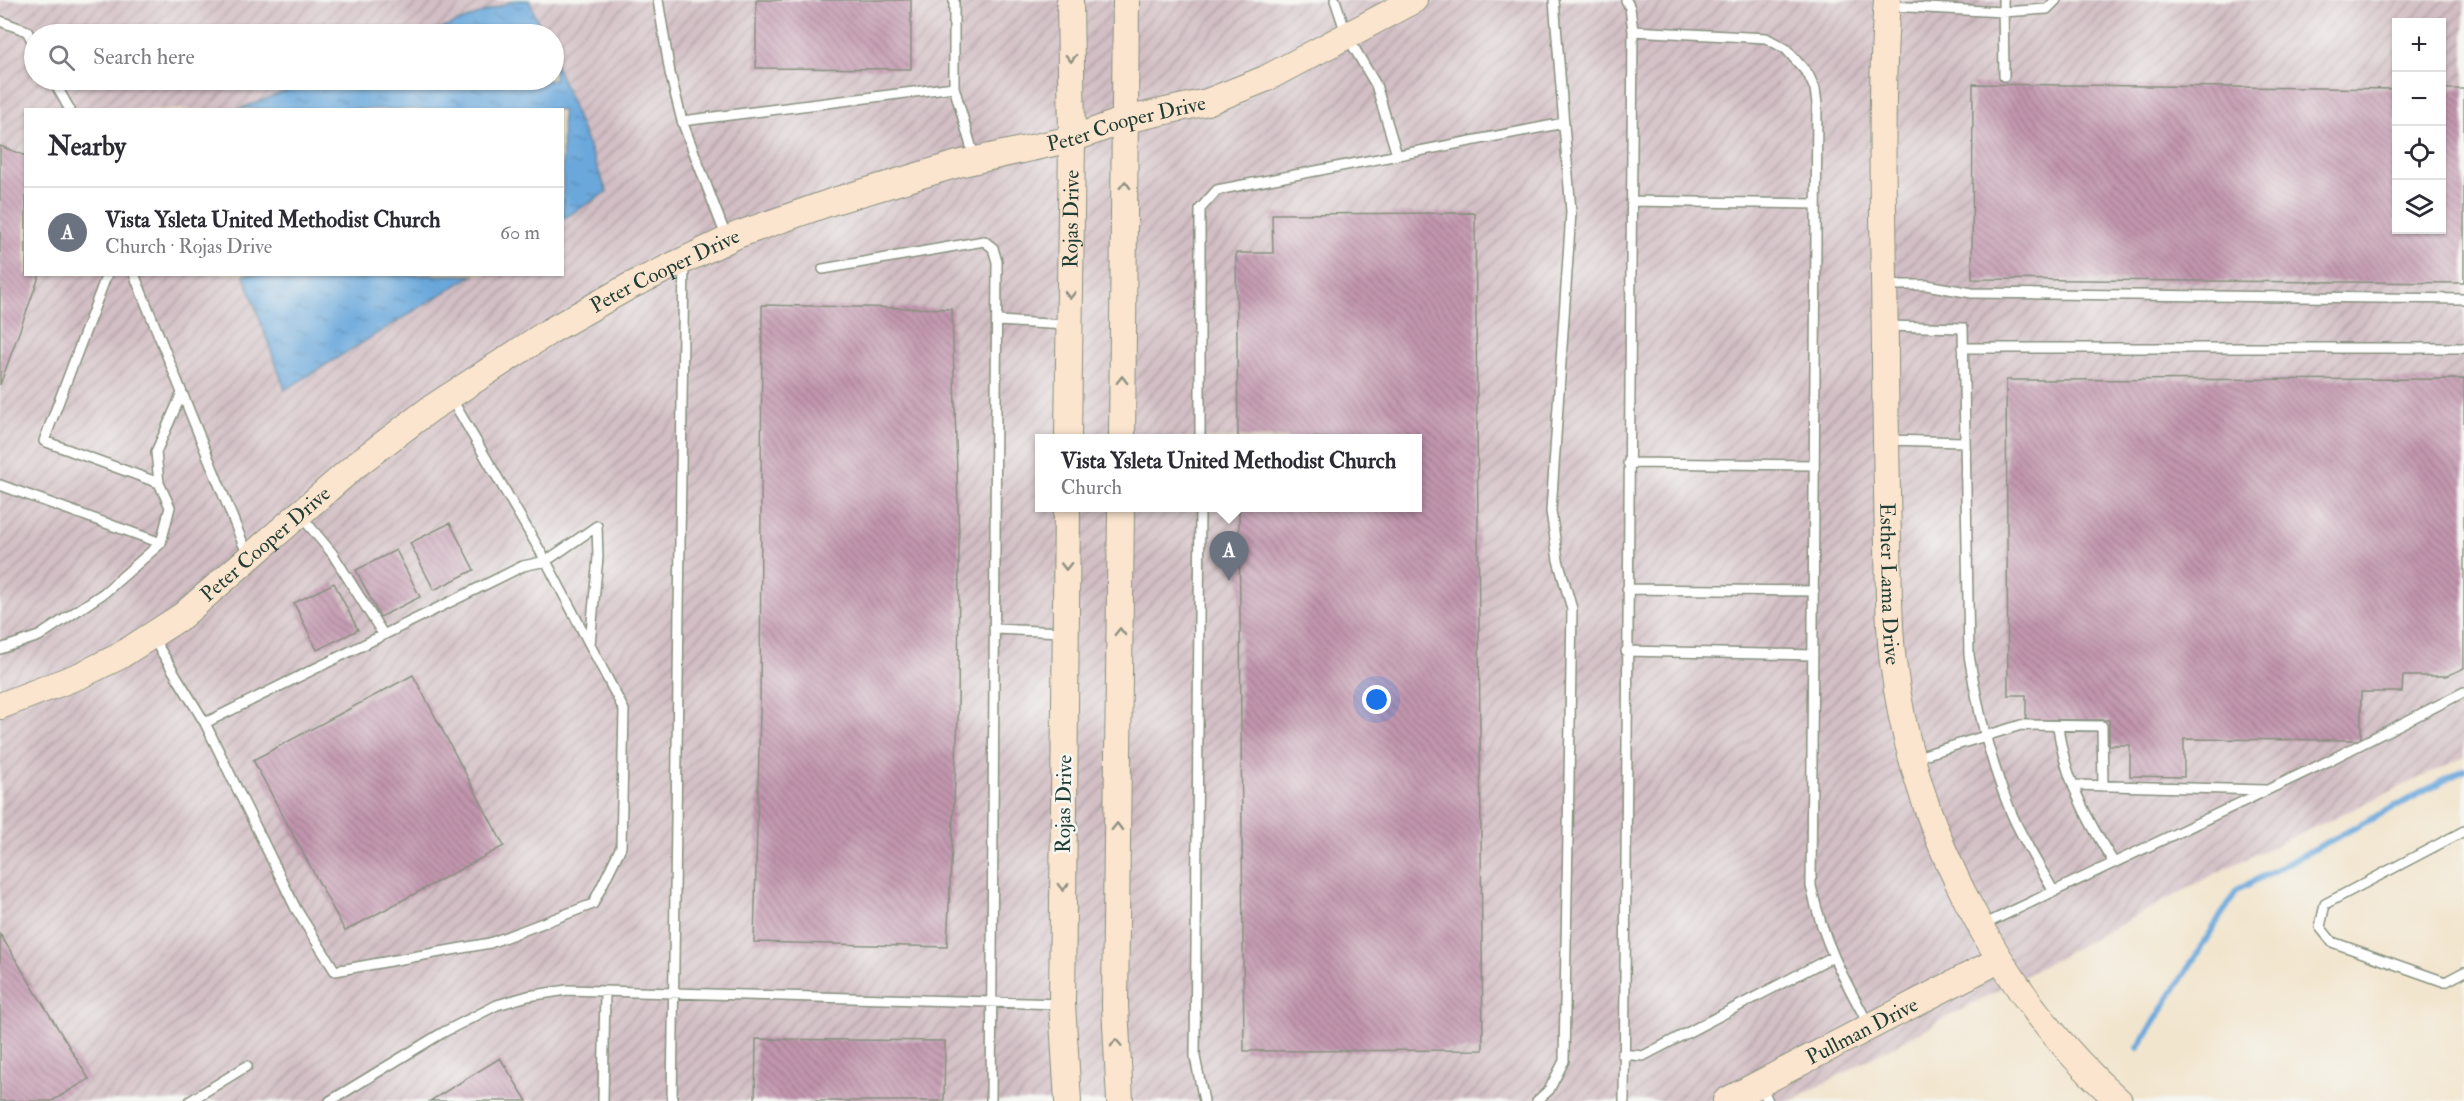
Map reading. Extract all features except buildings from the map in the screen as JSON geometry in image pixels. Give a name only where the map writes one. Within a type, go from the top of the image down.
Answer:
[{"type":"street","name":"Rojas Drive","points":[[1068,434],[1072,139],[1070,0]]},
{"type":"street","points":[[1122,434],[1126,0]]},
{"type":"street","name":"Peter Cooper Drive","points":[[0,706],[81,675],[118,657],[182,616],[357,464],[450,396],[550,331],[628,287],[727,239],[834,201],[975,160],[1072,139],[1125,120],[1217,98],[1265,79],[1414,0]]},
{"type":"street","name":"Esther Lama Drive","points":[[1887,3],[1884,285],[1892,653],[1914,759],[1936,827],[1999,960],[2015,986],[2076,1060],[2119,1101]]},
{"type":"street","name":"Rojas Drive","points":[[1067,512],[1062,1004],[1068,1101]]},
{"type":"street","points":[[1120,1101],[1116,994],[1121,512]]},
{"type":"street","name":"Pullman Drive","points":[[1726,1101],[1764,1092],[1870,1026],[1999,960]]},
{"type":"lane","points":[[658,0],[670,73],[682,121],[727,239]]},
{"type":"lane","points":[[954,0],[954,87],[975,160]]},
{"type":"lane","points":[[1335,0],[1347,36],[1376,85],[1397,155]]},
{"type":"lane","points":[[1537,1101],[1549,1090],[1564,1061],[1572,609],[1558,560],[1551,511],[1571,212],[1554,0]]},
{"type":"lane","points":[[1624,1101],[1622,1054],[1633,31],[1630,8],[1626,0]]},
{"type":"lane","points":[[2003,0],[2004,76]]},
{"type":"lane","points":[[1887,3],[2003,12],[2047,9],[2056,0]]},
{"type":"lane","points":[[0,21],[24,30]]},
{"type":"lane","points":[[1633,31],[1755,35],[1767,38],[1786,49],[1808,74],[1815,89],[1811,886],[1820,926],[1832,957],[1870,1026]]},
{"type":"lane","points":[[682,121],[954,87]]},
{"type":"lane","points":[[59,90],[69,108]]},
{"type":"lane","points":[[1200,434],[1200,209],[1217,190],[1564,123]]},
{"type":"lane","points":[[1631,201],[1816,204]]},
{"type":"lane","points":[[823,269],[984,241],[993,248],[997,261],[991,1101]]},
{"type":"lane","points":[[672,1101],[684,260]]},
{"type":"lane","points":[[106,276],[45,441],[159,483]]},
{"type":"lane","points":[[135,276],[250,559]]},
{"type":"lane","points":[[1884,285],[1926,285],[1972,293],[2464,298]]},
{"type":"lane","points":[[997,321],[1069,325]]},
{"type":"lane","points":[[1885,326],[1963,328],[1969,655],[1985,735],[2011,812],[2054,892]]},
{"type":"lane","points":[[1963,348],[2464,348]]},
{"type":"lane","points":[[0,649],[39,636],[105,593],[161,543],[170,507],[159,483],[156,452],[182,393]]},
{"type":"lane","points":[[152,636],[205,723],[297,909],[335,971],[490,943],[593,904],[621,847],[624,710],[546,561],[450,396]]},
{"type":"lane","points":[[1886,441],[1965,442]]},
{"type":"lane","points":[[1628,463],[1814,465]]},
{"type":"lane","points":[[0,484],[161,543]]},
{"type":"lane","points":[[1200,512],[1195,1057],[1204,1101]]},
{"type":"lane","points":[[300,514],[332,553],[383,634]]},
{"type":"lane","points":[[205,723],[522,566],[546,561],[597,526],[598,557],[590,645]]},
{"type":"lane","points":[[1627,589],[1814,591]]},
{"type":"lane","points":[[994,629],[1066,632]]},
{"type":"lane","points":[[1626,651],[1813,655]]},
{"type":"lane","points":[[1981,926],[2268,790],[2464,692]]},
{"type":"lane","points":[[1914,759],[2021,725],[2102,726],[2103,786]]},
{"type":"lane","points":[[2058,726],[2061,756],[2090,824],[2114,863]]},
{"type":"lane","points":[[2073,785],[2268,790]]},
{"type":"lane","points":[[2464,831],[2325,904],[2320,927],[2332,942],[2445,982],[2464,972]]},
{"type":"lane","points":[[1622,1054],[1643,1056],[1832,957]]},
{"type":"lane","points":[[330,1101],[442,1033],[497,1005],[528,996],[567,990],[1062,1004]]},
{"type":"lane","points":[[603,1101],[605,992]]},
{"type":"lane","points":[[190,1101],[247,1066]]},
{"type":"shaded area","points":[[0,0],[2464,0],[2464,757],[2216,873],[1791,1101],[0,1101]]},
{"type":"water","points":[[515,0],[529,0],[539,24],[454,24]]},
{"type":"water","points":[[564,85],[607,192],[564,218],[564,108],[242,108],[289,90],[564,90]]},
{"type":"water","points":[[245,276],[471,276],[285,390]]},
{"type":"waterway","points":[[2138,1048],[2237,890],[2464,770]]},
{"type":"place","name":"Vista Ysleta United Methodist Church","points":[[1229,581]]}]
